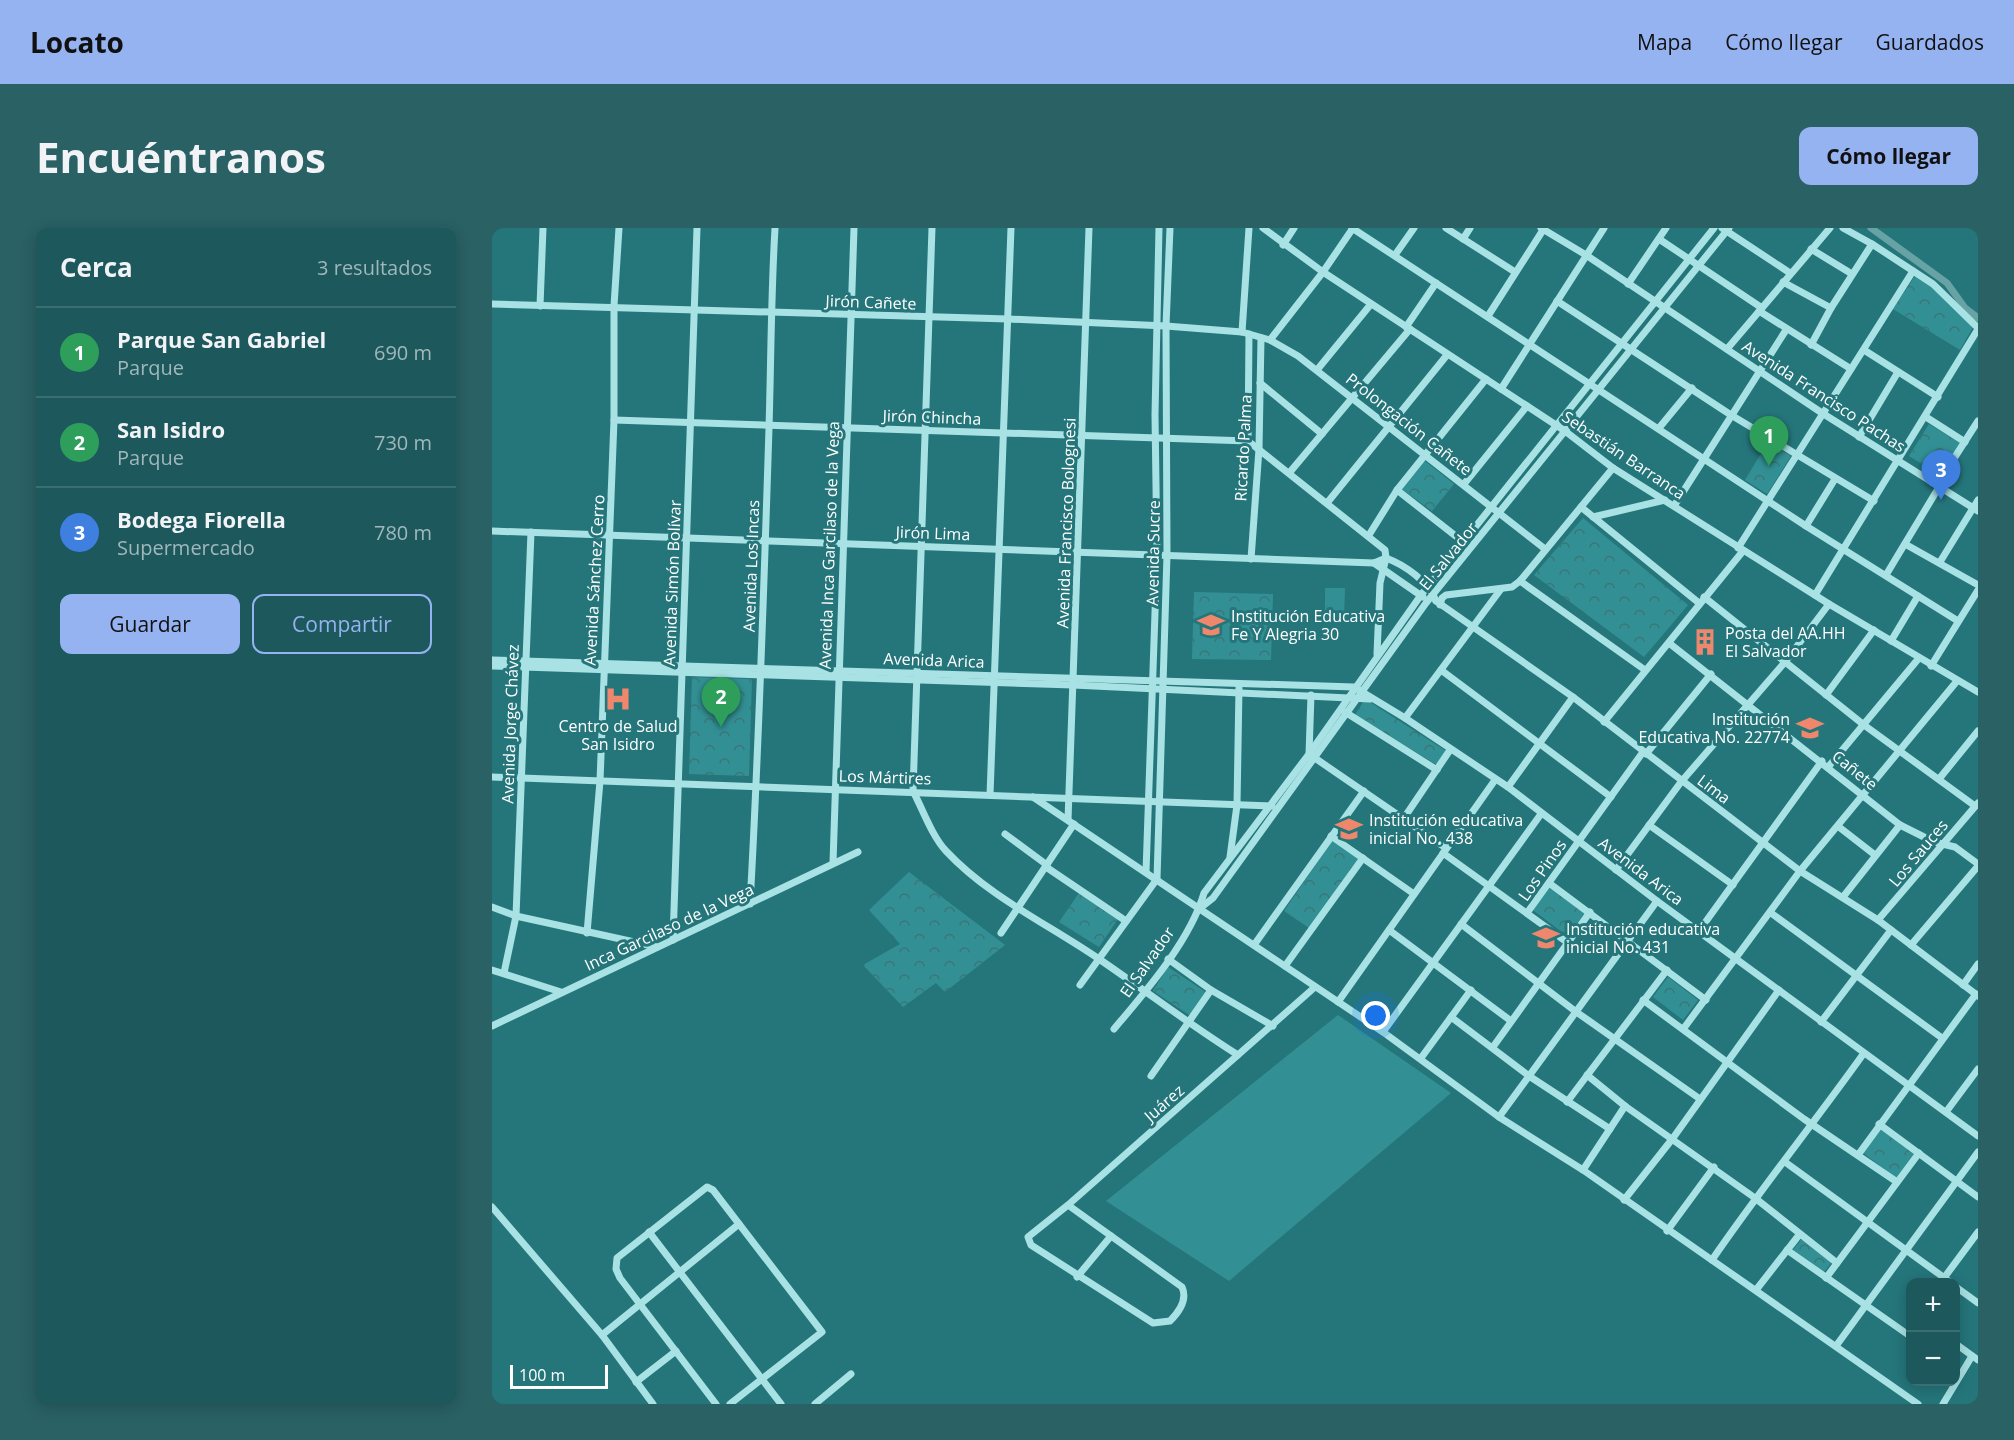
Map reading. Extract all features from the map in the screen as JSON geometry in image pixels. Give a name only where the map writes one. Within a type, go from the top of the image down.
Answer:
[{"type":"street","points":[[540,306],[543,228]]},
{"type":"street","name":"Avenida Sánchez Cerro","points":[[587,933],[600,781],[614,420],[614,306],[619,228]]},
{"type":"street","name":"Avenida Simón Bolívar","points":[[673,940],[687,538],[692,309],[697,228]]},
{"type":"street","name":"Avenida Los Incas","points":[[750,904],[757,786],[769,424],[770,311],[775,228]]},
{"type":"street","name":"Avenida Inca Garcilaso de la Vega","points":[[833,863],[848,428],[849,315],[854,228]]},
{"type":"street","points":[[932,228],[913,791],[946,851],[1016,907],[1099,959],[1188,1024],[1238,1055]]},
{"type":"street","points":[[990,795],[1011,228]]},
{"type":"street","name":"Avenida Francisco Bolognesi","points":[[1071,822],[1069,798],[1089,228]]},
{"type":"street","name":"Avenida Sucre","points":[[1146,872],[1156,555],[1156,326],[1159,228]]},
{"type":"street","name":"Avenida Sucre","points":[[1157,879],[1167,555],[1166,326],[1170,228]]},
{"type":"street","name":"Ricardo Palma","points":[[1248,441],[1245,333],[1250,228]]},
{"type":"street","name":"Sebastián Barranca","points":[[1263,228],[1283,245],[1323,272],[1565,431],[1613,468],[1741,550],[1931,666],[1978,692]]},
{"type":"street","points":[[1283,245],[1294,228]]},
{"type":"street","points":[[1266,339],[1323,272],[1352,228],[1806,526],[1958,621]]},
{"type":"street","points":[[1395,255],[1414,228]]},
{"type":"street","points":[[1446,228],[1515,272]]},
{"type":"street","points":[[1463,239],[1470,228]]},
{"type":"street","points":[[1501,388],[1604,228]]},
{"type":"street","points":[[1628,284],[1666,228]]},
{"type":"street","name":"El Salvador","points":[[1199,909],[1214,898],[1312,756],[1339,708],[1427,587],[1714,228]]},
{"type":"street","points":[[1727,349],[1830,228]]},
{"type":"street","points":[[1815,595],[1978,329],[1933,284],[1843,228]]},
{"type":"street","points":[[1488,316],[1542,229]]},
{"type":"street","name":"Avenida Francisco Pachas","points":[[1542,229],[1586,255],[1858,437],[1976,509]]},
{"type":"street","points":[[1726,229],[1790,273]]},
{"type":"street","name":"El Salvador","points":[[1114,1029],[1168,959],[1199,909],[1203,893],[1269,806],[1347,714],[1500,513],[1699,266],[1726,229]]},
{"type":"street","points":[[1659,239],[1760,309],[1786,330],[1851,369]]},
{"type":"street","points":[[1811,345],[1831,308],[1872,244]]},
{"type":"street","points":[[1811,249],[1852,274]]},
{"type":"street","points":[[1604,722],[1741,550],[1822,413],[1913,271]]},
{"type":"street","points":[[1783,282],[1831,308]]},
{"type":"street","points":[[1290,472],[1408,328],[1436,283]]},
{"type":"street","points":[[1557,301],[1731,415],[1874,501]]},
{"type":"street","name":"Jirón Cañete","points":[[492,304],[1086,322],[1245,333]]},
{"type":"street","points":[[1317,370],[1371,304]]},
{"type":"street","points":[[1674,506],[1757,371],[1786,330]]},
{"type":"street","name":"Prolongación Cañete","points":[[1245,333],[1266,339],[1317,370],[1545,549]]},
{"type":"street","name":"Ricardo Palma","points":[[1251,559],[1259,449],[1260,383],[1266,339]]},
{"type":"street","points":[[1864,350],[1938,397]]},
{"type":"street","points":[[1327,503],[1447,355]]},
{"type":"street","points":[[1858,437],[1898,372]]},
{"type":"street","points":[[1369,535],[1397,490],[1486,379]]},
{"type":"street","points":[[1260,383],[1322,434]]},
{"type":"street","points":[[1659,428],[1692,388]]},
{"type":"street","points":[[1464,484],[1527,406]]},
{"type":"street","points":[[1926,417],[1965,442]]},
{"type":"street","name":"Jirón Chincha","points":[[614,420],[1248,441]]},
{"type":"street","points":[[1886,575],[1978,421]]},
{"type":"street","points":[[1248,441],[1290,472],[1385,550],[1377,655]]},
{"type":"street","points":[[1374,563],[1421,595],[1435,600],[1446,595],[1512,587],[1520,581],[1613,468]]},
{"type":"street","points":[[1806,526],[1835,479]]},
{"type":"street","points":[[1397,490],[1462,541]]},
{"type":"street","points":[[1593,517],[1665,500]]},
{"type":"street","points":[[1940,562],[1976,509],[1978,500]]},
{"type":"street","points":[[1581,507],[1864,725],[1977,804]]},
{"type":"street","name":"Jirón Lima","points":[[492,531],[1374,563],[1386,558]]},
{"type":"street","name":"Avenida Jorge Chávez","points":[[504,973],[516,916],[531,532]]},
{"type":"street","points":[[1905,544],[1978,585]]},
{"type":"street","points":[[1386,558],[1401,565],[1427,587],[1435,600]]},
{"type":"street","points":[[1520,581],[1645,670]]},
{"type":"street","points":[[1405,718],[1501,589]]},
{"type":"street","points":[[1931,666],[1978,590]]},
{"type":"street","points":[[1891,641],[1918,596]]},
{"type":"street","name":"Lima","points":[[1435,600],[1573,697],[1800,871],[1878,920],[1977,995]]},
{"type":"street","points":[[1616,870],[1681,782],[1785,662],[1829,604]]},
{"type":"street","points":[[1826,694],[1874,630]]},
{"type":"street","name":"Cañete","points":[[1669,643],[1829,766],[1900,825],[1955,847],[1978,865]]},
{"type":"street","points":[[1829,766],[1919,658]]},
{"type":"street","name":"Avenida Arica","points":[[492,660],[526,664],[682,670],[1152,685],[1239,683],[1354,687],[1364,691],[1370,699],[1405,718],[1508,787],[1540,814],[1657,901],[1821,1022],[1909,1083],[1978,1136]]},
{"type":"street","name":"Avenida Arica","points":[[492,666],[526,664]]},
{"type":"street","points":[[1441,670],[1611,797]]},
{"type":"street","name":"Los Pinos","points":[[1527,913],[1644,753],[1711,674]]},
{"type":"street","points":[[1684,1028],[1800,871],[1865,796],[1957,681]]},
{"type":"street","points":[[1230,859],[1237,805],[1239,683]]},
{"type":"street","name":"Avenida Arica","points":[[1163,685],[1239,692],[1370,699]]},
{"type":"street","points":[[1311,695],[1312,756],[1404,818],[1489,886],[1568,943]]},
{"type":"street","points":[[1508,787],[1573,697]]},
{"type":"street","points":[[1339,708],[1437,770]]},
{"type":"street","points":[[1939,779],[1978,731]]},
{"type":"street","points":[[1404,818],[1450,750]]},
{"type":"street","points":[[1699,931],[1761,842],[1822,761]]},
{"type":"street","name":"Los Mártires","points":[[492,777],[678,782],[1278,806]]},
{"type":"street","points":[[1338,1002],[1495,780]]},
{"type":"street","points":[[1254,945],[1364,791]]},
{"type":"street","points":[[1033,797],[1421,1058],[1499,1117],[1583,1170],[1667,1231],[1756,1290],[1918,1404]]},
{"type":"street","name":"Los Sauces","points":[[1878,920],[1977,804]]},
{"type":"street","points":[[1383,1032],[1540,814]]},
{"type":"street","points":[[1001,933],[1016,907],[1047,866],[1071,822]]},
{"type":"street","points":[[1649,825],[1733,885]]},
{"type":"street","points":[[1843,897],[1900,825]]},
{"type":"street","points":[[1839,827],[1875,855]]},
{"type":"street","points":[[1005,834],[1126,921]]},
{"type":"street","points":[[1331,836],[1414,894]]},
{"type":"street","name":"Inca Garcilaso de la Vega","points":[[492,1026],[858,852]]},
{"type":"street","points":[[1285,966],[1363,858]]},
{"type":"street","points":[[1911,945],[1978,865]]},
{"type":"street","points":[[1080,985],[1157,879]]},
{"type":"street","points":[[1549,882],[1706,999]]},
{"type":"street","points":[[1499,1117],[1657,901]]},
{"type":"street","points":[[492,907],[516,916],[657,947]]},
{"type":"street","points":[[1493,1047],[1590,912]]},
{"type":"street","points":[[1770,913],[1942,1038]]},
{"type":"street","points":[[1461,924],[1613,1039],[1700,1099]]},
{"type":"street","points":[[1389,930],[1511,1021]]},
{"type":"street","points":[[1821,1022],[1891,930]]},
{"type":"street","points":[[1168,959],[1211,990],[1273,1026]]},
{"type":"street","points":[[1963,984],[1978,964]]},
{"type":"street","points":[[492,970],[561,992]]},
{"type":"street","points":[[1568,1102],[1613,1039],[1667,970]]},
{"type":"street","name":"Juárez","points":[[1077,1277],[1031,1245],[1028,1237],[1068,1205],[1315,987]]},
{"type":"street","points":[[1151,1076],[1211,990]]},
{"type":"street","points":[[1421,1058],[1471,990]]},
{"type":"street","points":[[1624,1200],[1673,1138],[1779,990]]},
{"type":"street","points":[[1858,1155],[1942,1038],[1977,995]]},
{"type":"street","points":[[1643,1000],[1812,1124],[1897,1182]]},
{"type":"street","points":[[1451,1017],[1529,1076],[1611,1129]]},
{"type":"street","points":[[1712,1260],[1755,1198],[1785,1162],[1864,1053]]},
{"type":"street","points":[[1946,1112],[1978,1069]]},
{"type":"street","points":[[1587,1075],[1624,1106],[1714,1167],[1837,1263]]},
{"type":"street","points":[[1583,1170],[1624,1106]]},
{"type":"street","points":[[1879,1125],[1978,1197]]},
{"type":"street","points":[[1836,1346],[1978,1152]]},
{"type":"street","points":[[1826,1278],[1919,1153]]},
{"type":"street","points":[[1785,1162],[1868,1221],[1941,1278]]},
{"type":"street","points":[[1667,1231],[1714,1167]]},
{"type":"street","points":[[716,1404],[620,1278],[617,1261],[649,1232],[707,1187],[713,1190],[822,1332],[730,1404]]},
{"type":"street","points":[[1068,1205],[1182,1287],[1185,1293],[1183,1302],[1170,1321],[1153,1323],[1077,1277],[1111,1236]]},
{"type":"street","points":[[492,1207],[602,1335],[652,1404]]},
{"type":"street","points":[[602,1335],[739,1224]]},
{"type":"street","points":[[649,1232],[781,1404]]},
{"type":"street","points":[[1947,1278],[1975,1243],[1978,1232]]},
{"type":"street","points":[[1756,1290],[1799,1235]]},
{"type":"street","points":[[1787,1250],[1906,1333]]},
{"type":"street","points":[[1960,1290],[1978,1304]]},
{"type":"street","points":[[1943,1404],[1963,1371],[1975,1358],[1960,1347]]},
{"type":"street","points":[[636,1382],[676,1351]]},
{"type":"street","points":[[815,1404],[851,1374]]},
{"type":"green space","points":[[1915,276],[1931,285],[1973,327],[1960,350],[1893,309]]},
{"type":"green space","points":[[1929,424],[1961,444],[1941,476],[1909,456]]},
{"type":"green space","points":[[1768,442],[1791,456],[1767,494],[1745,480]]},
{"type":"green space","points":[[1425,461],[1454,484],[1432,511],[1402,489]]},
{"type":"green space","points":[[1583,518],[1688,605],[1644,657],[1534,575]]},
{"type":"green space","points":[[1325,588],[1345,588],[1344,618],[1325,617]]},
{"type":"green space","points":[[1194,592],[1273,594],[1271,660],[1192,659]]},
{"type":"green space","points":[[692,677],[752,679],[749,776],[689,774]]},
{"type":"green space","points":[[1365,699],[1446,751],[1437,765],[1355,715]]},
{"type":"green space","points":[[1333,840],[1359,859],[1309,928],[1284,911]]},
{"type":"green space","points":[[909,872],[1005,945],[945,992],[936,983],[903,1007],[863,965],[900,944],[869,910]]},
{"type":"green space","points":[[1550,886],[1585,913],[1567,936],[1533,910]]},
{"type":"green space","points":[[1079,893],[1118,919],[1099,947],[1059,922]]},
{"type":"green space","points":[[1168,967],[1207,993],[1191,1016],[1153,991]]},
{"type":"green space","points":[[1668,977],[1698,1000],[1683,1020],[1653,997]]},
{"type":"green space","points":[[1338,1015],[1451,1093],[1229,1281],[1106,1201]]},
{"type":"green space","points":[[1880,1128],[1915,1153],[1896,1178],[1862,1152]]},
{"type":"green space","points":[[1804,1236],[1835,1258],[1824,1272],[1793,1250]]},
{"type":"waterway","points":[[1871,228],[1947,283],[1965,308],[1978,318]]},
{"type":"place","name":"Parque San Gabriel","points":[[1769,466]]},
{"type":"place","name":"Bodega Fiorella","points":[[1941,500]]},
{"type":"place","name":"Institución Educativa Fe Y Alegria 30","points":[[1211,625]]},
{"type":"place","name":"Posta del AA.HH El Salvador","points":[[1705,642]]},
{"type":"place","name":"Centro de Salud San Isidro","points":[[618,699]]},
{"type":"place","name":"San Isidro","points":[[721,727]]},
{"type":"place","name":"Institución Educativa No. 22774","points":[[1810,728]]},
{"type":"place","name":"Institución educativa inicial No. 438","points":[[1349,829]]},
{"type":"place","name":"Institución educativa inicial No. 431","points":[[1546,938]]}]
